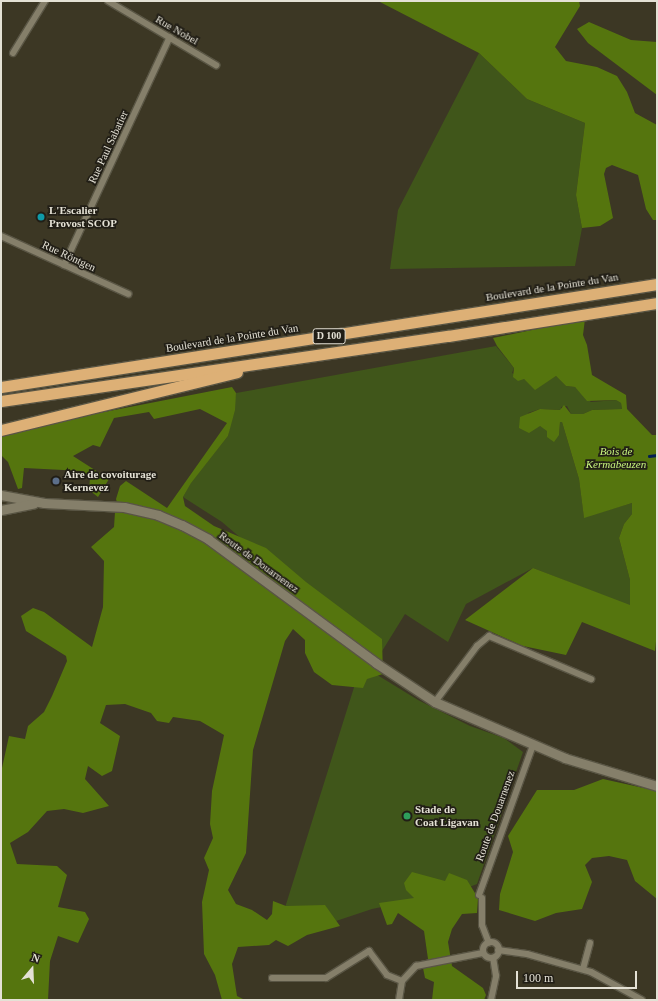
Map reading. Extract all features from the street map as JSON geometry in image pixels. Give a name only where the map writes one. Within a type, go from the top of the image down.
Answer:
[{"type":"highway","name":"Boulevard de la Pointe du Van","points":[[1,387],[657,284]]},
{"type":"highway","name":"D 100","points":[[1,400],[657,303]]},
{"type":"highway","points":[[1,430],[219,377],[276,360]]},
{"type":"main road","name":"Route de Douarnenez","points":[[1,495],[44,503],[124,507],[158,515],[182,525],[208,539],[376,663],[436,702],[533,745],[600,771],[657,786]]},
{"type":"main road","name":"Route de Douarnenez","points":[[1,510],[44,503]]},
{"type":"street","points":[[13,53],[45,1]]},
{"type":"street","name":"Rue Nobel","points":[[108,1],[216,65]]},
{"type":"street","name":"Rue Paul Sabatier","points":[[64,265],[170,37]]},
{"type":"street","name":"Rue Röntgen","points":[[1,236],[128,294]]},
{"type":"street","points":[[436,702],[477,646],[489,636],[591,680]]},
{"type":"street","name":"Route de Douarnenez","points":[[489,943],[482,925],[481,896],[533,745]]},
{"type":"street","points":[[483,953],[484,947],[489,943],[495,944],[498,950]]},
{"type":"street","points":[[583,969],[590,944]]},
{"type":"street","points":[[492,1000],[496,976],[493,958],[498,950]]},
{"type":"street","points":[[498,950],[519,952],[583,969],[642,1000]]},
{"type":"street","points":[[272,978],[326,978],[368,951],[387,975],[402,981]]},
{"type":"street","points":[[399,1000],[402,981],[416,966],[483,953],[493,958]]},
{"type":"street","points":[[628,1000],[630,993]]},
{"type":"green space","points":[[378,1],[579,1],[580,6],[555,47],[566,61],[597,67],[617,76],[627,92],[635,113],[657,125],[657,220],[653,220],[646,209],[638,175],[612,165],[606,168],[604,174],[613,218],[600,226],[582,228],[576,195],[585,123],[527,99],[479,53]]},
{"type":"green space","points":[[589,22],[631,40],[657,42],[657,95],[588,43],[577,29]]},
{"type":"green space","points":[[479,53],[527,99],[585,123],[576,195],[582,228],[575,266],[390,269],[398,210]]},
{"type":"green space","name":"Bois de Kermabeuzen","points":[[585,319],[583,335],[587,345],[592,375],[626,395],[627,409],[652,435],[657,435],[657,632],[655,651],[582,622],[566,655],[523,646],[465,620],[533,568],[630,605],[630,580],[619,538],[624,524],[632,514],[632,503],[584,518],[579,479],[562,422],[560,422],[559,435],[554,442],[547,437],[547,431],[540,426],[529,433],[519,428],[520,417],[540,409],[560,410],[564,405],[571,414],[583,414],[592,410],[622,409],[621,403],[616,400],[587,401],[575,387],[566,386],[556,376],[535,390],[524,379],[518,381],[513,377],[514,368],[497,346],[493,338]]},
{"type":"green space","points":[[496,346],[514,368],[512,373],[524,379],[535,389],[556,376],[566,386],[575,387],[591,402],[616,400],[621,403],[622,409],[592,410],[583,414],[571,414],[567,406],[561,407],[561,410],[540,409],[528,413],[540,426],[559,435],[560,421],[562,422],[579,479],[584,517],[632,503],[632,514],[624,524],[619,538],[630,580],[630,606],[533,568],[466,604],[448,642],[405,614],[379,656],[222,522],[183,497],[191,482],[228,436],[236,393]]},
{"type":"green space","points":[[232,387],[236,393],[235,410],[228,436],[191,483],[183,497],[185,506],[214,526],[266,548],[306,582],[382,639],[383,674],[367,679],[363,688],[332,685],[314,672],[305,653],[305,640],[293,629],[285,641],[253,750],[246,853],[228,890],[236,904],[252,910],[267,920],[272,914],[273,901],[286,906],[325,905],[340,926],[307,935],[288,946],[276,940],[269,945],[238,947],[232,964],[237,996],[245,1000],[222,1000],[215,975],[204,954],[202,902],[209,870],[204,858],[213,838],[210,824],[212,791],[224,735],[200,721],[173,717],[169,723],[157,721],[151,713],[125,704],[106,705],[100,723],[120,736],[112,771],[102,776],[88,766],[85,779],[109,806],[83,813],[64,809],[47,811],[28,832],[10,843],[17,864],[57,866],[67,875],[58,907],[85,912],[89,919],[78,943],[58,936],[50,961],[48,1000],[1,1000],[2,768],[9,736],[25,739],[28,726],[44,712],[67,661],[66,656],[26,631],[21,616],[33,608],[44,612],[92,647],[103,607],[104,561],[91,547],[114,527],[115,512],[119,510],[116,499],[120,486],[126,481],[167,508],[227,423],[200,409],[154,419],[149,412],[114,418],[100,447],[93,445],[73,456],[109,479],[98,497],[89,490],[90,478],[83,471],[24,468],[22,488],[18,489],[8,462],[1,455],[1,437],[48,423]]},
{"type":"green space","name":"Stade de Coat Ligavan","points":[[361,665],[418,700],[470,726],[504,738],[523,752],[477,884],[433,901],[406,902],[372,909],[330,923],[278,930]]},
{"type":"green space","points":[[603,779],[657,791],[657,899],[635,881],[627,860],[609,856],[592,858],[585,865],[592,882],[582,909],[556,913],[535,921],[499,910],[500,894],[513,852],[508,836],[537,790],[574,790]]},
{"type":"green space","points":[[412,872],[445,881],[449,873],[467,880],[478,898],[477,913],[462,914],[452,929],[448,942],[452,966],[483,988],[486,995],[484,1000],[432,1000],[434,982],[425,978],[423,968],[429,966],[424,931],[398,913],[392,924],[387,925],[379,903],[414,898],[406,890],[404,883]]},
{"type":"waterway","points":[[649,456],[657,455]]},
{"type":"place","name":"L'Escalier Provost SCOP","points":[[41,217]]},
{"type":"place","name":"Aire de covoiturage Kernevez","points":[[56,481]]},
{"type":"place","name":"Stade de Coat Ligavan","points":[[407,816]]}]
